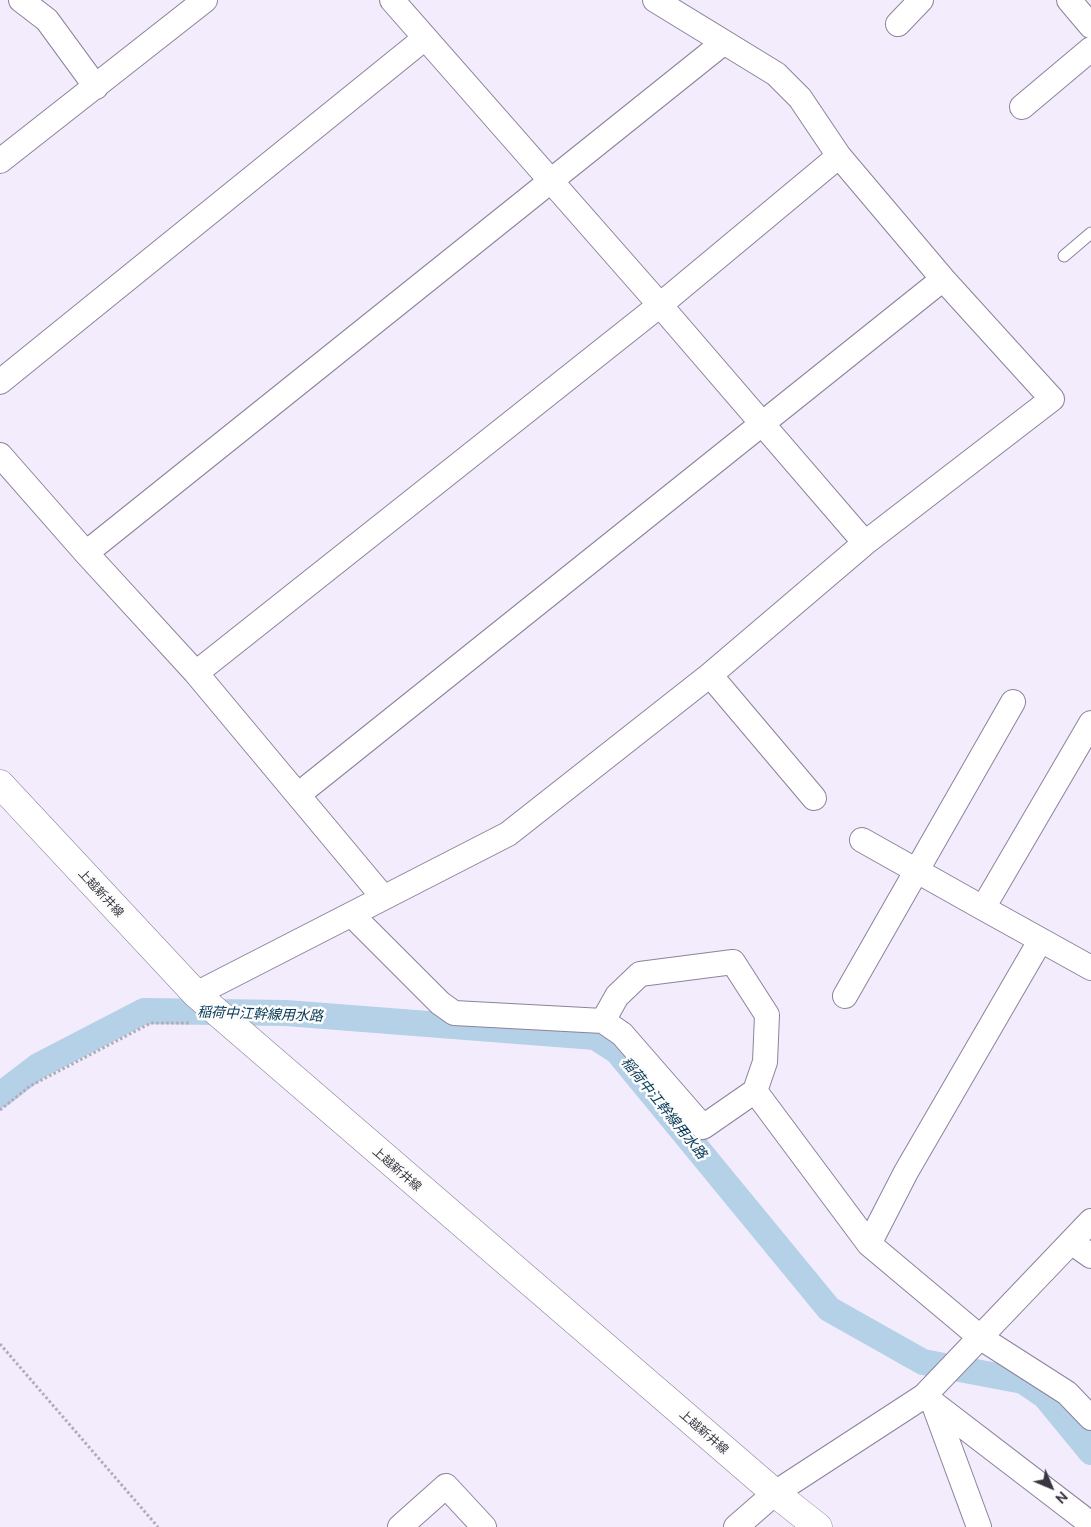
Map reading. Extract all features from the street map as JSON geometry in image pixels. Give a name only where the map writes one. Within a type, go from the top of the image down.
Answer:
[{"type":"main road","name":"上越新井線","points":[[0,784],[196,994],[775,1493],[818,1527]]},
{"type":"street","points":[[21,0],[47,20],[96,87]]},
{"type":"street","points":[[0,161],[205,0]]},
{"type":"street","points":[[392,0],[660,305],[865,543]]},
{"type":"street","points":[[196,994],[353,916],[383,897],[508,834],[710,674],[865,543],[1052,399],[943,278],[838,156],[800,98],[776,74],[655,0]]},
{"type":"street","points":[[898,24],[921,0]]},
{"type":"street","points":[[1069,0],[1091,26]]},
{"type":"street","points":[[0,382],[425,38]]},
{"type":"street","points":[[86,553],[552,182],[723,43]]},
{"type":"street","points":[[1022,107],[1091,49]]},
{"type":"street","points":[[196,673],[660,305],[838,156]]},
{"type":"street","points":[[299,794],[763,425],[943,278]]},
{"type":"street","points":[[0,455],[86,553],[196,673],[299,794],[383,897]]},
{"type":"street","points":[[710,674],[814,798]]},
{"type":"street","points":[[845,996],[1013,702]]},
{"type":"street","points":[[984,908],[1091,723]]},
{"type":"street","points":[[862,840],[917,869],[1040,941],[1091,968]]},
{"type":"street","points":[[353,916],[440,1003],[454,1013],[602,1022],[622,1034],[703,1127],[754,1091],[765,1062],[767,1015],[733,962],[640,974],[617,996],[602,1022]]},
{"type":"street","points":[[869,1244],[911,1164],[1040,941]]},
{"type":"street","points":[[754,1091],[869,1244],[981,1338],[1067,1392],[1091,1418]]},
{"type":"street","points":[[736,1527],[775,1493],[929,1401],[981,1338],[1091,1220]]},
{"type":"street","points":[[1071,1242],[1091,1256]]},
{"type":"street","points":[[929,1401],[1091,1524]]},
{"type":"street","points":[[929,1401],[979,1527]]},
{"type":"street","points":[[400,1527],[446,1486],[484,1527]]},
{"type":"lane","points":[[1064,256],[1091,233]]},
{"type":"path","points":[[0,1110],[30,1086],[151,1023],[230,1023]]},
{"type":"path","points":[[0,1344],[158,1527]]},
{"type":"waterway","name":"稲荷中江幹線用水路","points":[[0,1095],[38,1066],[144,1011],[286,1013],[595,1037],[617,1051],[829,1309],[923,1362],[1023,1381],[1045,1396],[1091,1452]]}]
